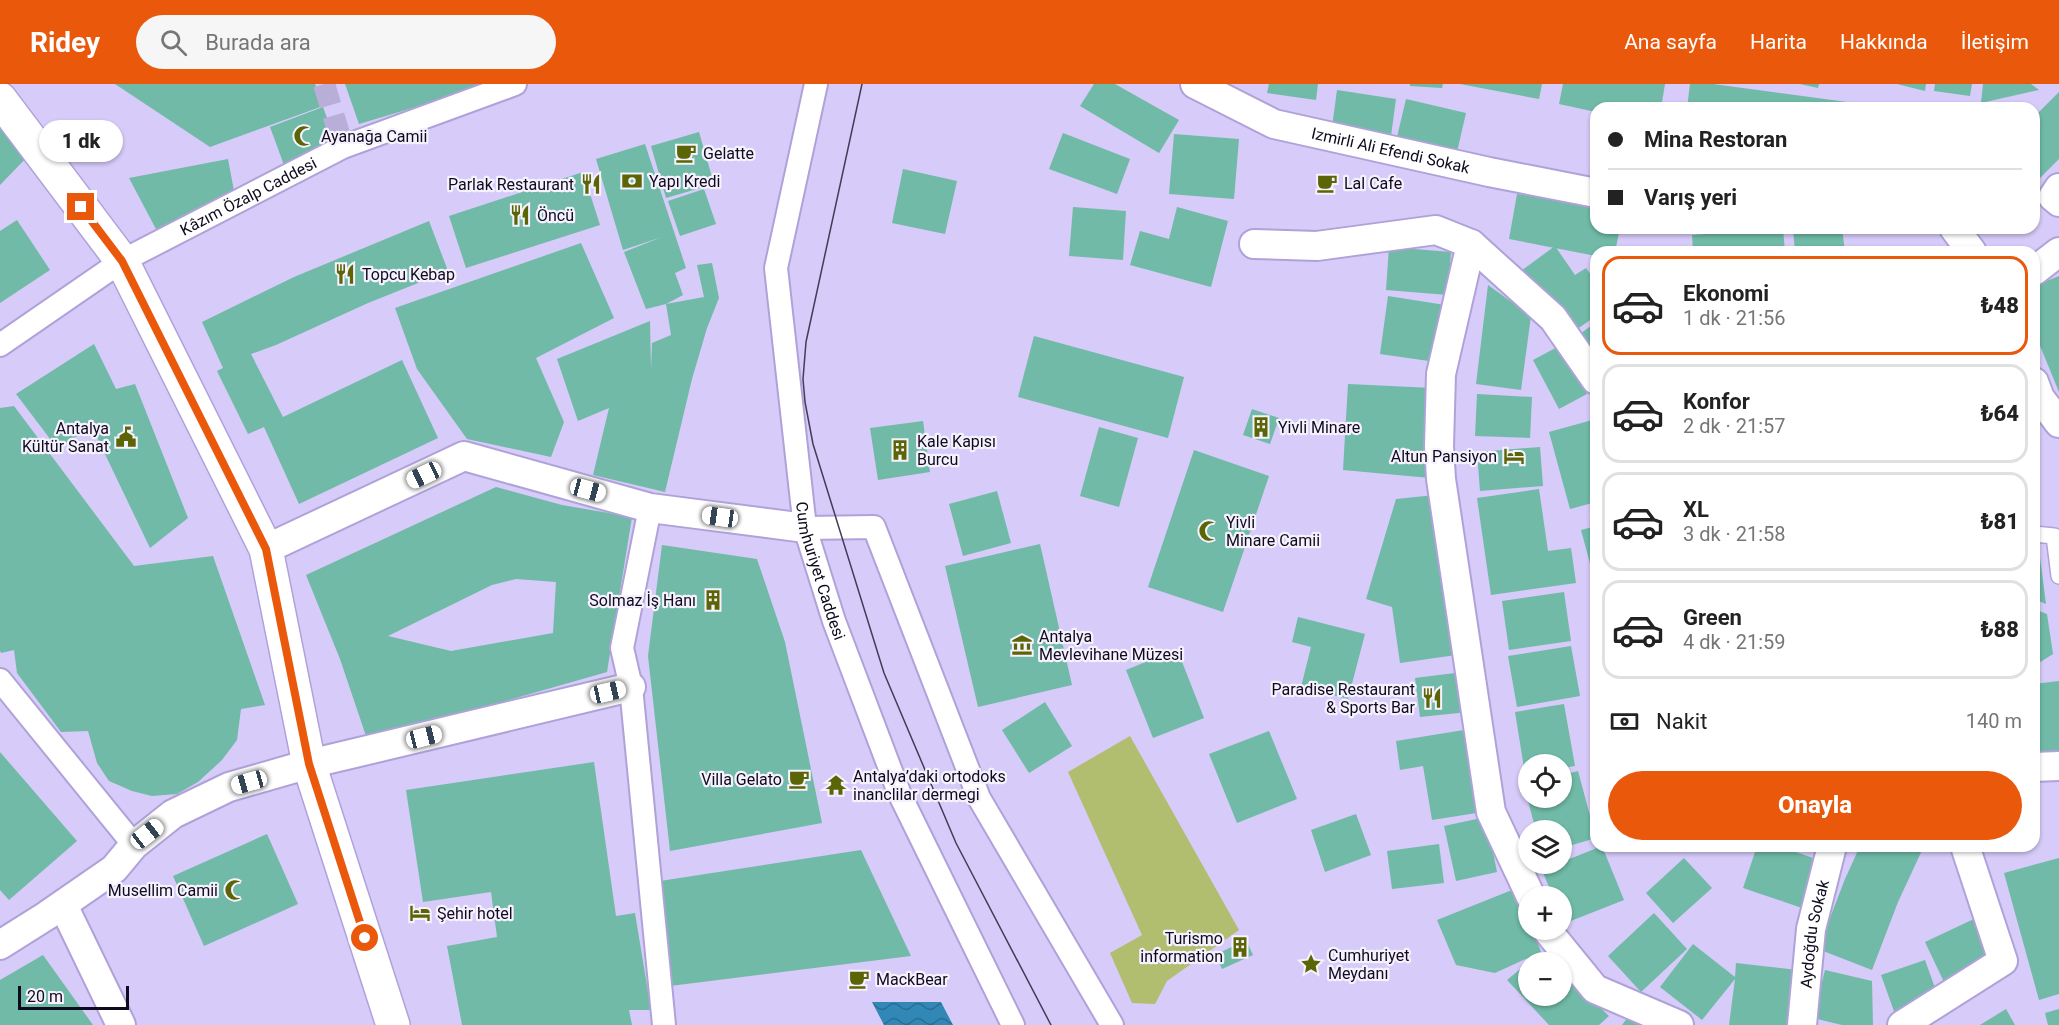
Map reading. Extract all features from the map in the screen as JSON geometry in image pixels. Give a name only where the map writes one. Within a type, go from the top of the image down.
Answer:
[{"type":"main road","points":[[0,99],[122,261],[266,549],[309,764],[393,1025]]},
{"type":"street","name":"Kâzım Özalp Caddesi","points":[[0,345],[122,261],[343,147],[515,84]]},
{"type":"street","name":"Cumhuriyet Caddesi","points":[[816,84],[776,268],[805,528],[834,621],[900,795],[1013,1025]]},
{"type":"street","name":"Izmirli Ali Efendi Sokak","points":[[1195,84],[1274,123],[1489,172],[1590,192]]},
{"type":"street","points":[[2059,188],[2053,197],[2059,202]]},
{"type":"street","points":[[1254,244],[1317,246],[1436,230],[1472,244],[1552,318],[1590,372]]},
{"type":"street","points":[[1472,244],[1441,374],[1439,446],[1441,479],[1491,812],[1526,886]]},
{"type":"street","points":[[2040,266],[2059,252]]},
{"type":"street","points":[[2040,398],[2059,423]]},
{"type":"street","points":[[266,549],[464,456],[650,508],[805,528],[874,527],[979,798],[1112,1025]]},
{"type":"street","points":[[650,508],[622,648],[631,687],[664,1025]]},
{"type":"street","points":[[0,680],[134,845]]},
{"type":"street","points":[[0,945],[114,869],[134,845],[173,814],[229,787],[309,764],[631,687]]},
{"type":"street","points":[[2040,767],[2059,766]]},
{"type":"street","name":"Aydoğdu Sokak","points":[[1802,1025],[1811,929],[1827,852]]},
{"type":"street","points":[[1902,1025],[2003,961],[1967,852]]},
{"type":"street","points":[[63,904],[121,1025]]},
{"type":"street","points":[[1555,940],[1595,989],[1679,1025]]},
{"type":"lane","points":[[2040,535],[2054,536],[2059,576]]},
{"type":"green space","points":[[1130,736],[1239,930],[1167,981],[1155,1004],[1132,1003],[1110,953],[1142,935],[1068,772]]},
{"type":"water","points":[[872,1002],[941,1002],[953,1025],[884,1025]]},
{"type":"building","points":[[115,84],[315,84],[323,106],[210,147]]},
{"type":"building","points":[[345,84],[489,84],[489,85],[359,124]]},
{"type":"building","points":[[1094,84],[1115,84],[1179,120],[1159,153],[1080,106]]},
{"type":"building","points":[[1269,84],[1318,84],[1316,100],[1267,93]]},
{"type":"building","points":[[1410,84],[1443,84],[1442,88],[1410,86]]},
{"type":"building","points":[[1460,84],[1542,84],[1539,99]]},
{"type":"building","points":[[1563,84],[1665,84],[1662,102],[1590,102],[1590,111],[1559,104]]},
{"type":"building","points":[[1690,84],[1713,84],[1847,102],[1688,102]]},
{"type":"building","points":[[1800,84],[1819,84],[1818,88]]},
{"type":"building","points":[[1897,84],[1926,84],[1925,91]]},
{"type":"building","points":[[1935,84],[1972,84],[1970,96],[1934,91]]},
{"type":"building","points":[[1983,84],[2031,84],[2039,90],[1985,102],[1981,102]]},
{"type":"building","points":[[1337,90],[1396,99],[1391,136],[1332,127]]},
{"type":"building","points":[[2059,92],[2059,159],[2040,178],[2040,111]]},
{"type":"building","points":[[1406,99],[1466,113],[1457,152],[1397,137]]},
{"type":"building","name":"Ayanağa Camii","points":[[323,107],[337,145],[284,165],[270,127]]},
{"type":"building","points":[[0,120],[32,152],[0,185]]},
{"type":"building","points":[[699,132],[714,184],[666,198],[651,146]]},
{"type":"building","points":[[1063,133],[1130,159],[1117,194],[1049,169]]},
{"type":"building","points":[[1174,134],[1239,139],[1234,199],[1169,194]]},
{"type":"building","points":[[645,144],[686,268],[675,273],[683,295],[666,304],[646,309],[624,252],[662,237],[623,250],[596,159]]},
{"type":"building","points":[[228,159],[234,191],[157,231],[129,178]]},
{"type":"building","points":[[903,169],[957,181],[945,234],[892,223]]},
{"type":"building","points":[[583,172],[600,225],[466,268],[449,216]]},
{"type":"building","points":[[704,189],[716,224],[680,236],[668,201]]},
{"type":"building","points":[[1517,194],[1590,205],[1590,234],[1619,234],[1616,246],[1590,246],[1590,255],[1509,239]]},
{"type":"building","points":[[1073,207],[1126,211],[1123,260],[1069,256]]},
{"type":"building","points":[[1177,207],[1228,221],[1211,287],[1130,265],[1140,231],[1169,239]]},
{"type":"building","points":[[17,220],[50,270],[0,303],[0,231]]},
{"type":"building","points":[[429,221],[448,271],[251,354],[283,417],[402,360],[438,438],[299,504],[264,427],[248,434],[217,371],[223,368],[202,322],[294,277]]},
{"type":"building","points":[[1784,234],[1784,246],[1693,246],[1692,235]]},
{"type":"building","points":[[1793,234],[1843,234],[1844,246],[1794,246]]},
{"type":"building","points":[[581,243],[614,318],[536,358],[564,422],[551,457],[467,439],[417,369],[395,308]]},
{"type":"building","points":[[1555,246],[1575,275],[1586,268],[1590,274],[1590,320],[1573,332],[1521,271]]},
{"type":"building","points":[[1389,247],[1451,252],[1448,295],[1386,290]]},
{"type":"building","points":[[712,263],[719,298],[707,328],[692,379],[665,492],[593,475],[609,408],[578,421],[557,359],[650,321],[651,370],[652,343],[671,335],[666,304],[704,297],[697,265]]},
{"type":"building","points":[[2059,276],[2059,392],[2040,346],[2040,284]]},
{"type":"building","points":[[1488,285],[1531,316],[1521,390],[1476,384]]},
{"type":"building","points":[[1388,296],[1445,305],[1436,362],[1380,354]]},
{"type":"building","points":[[1590,326],[1590,351],[1576,337]]},
{"type":"building","points":[[1034,336],[1184,377],[1168,438],[1018,397]]},
{"type":"building","name":"Antalya Kültür Sanat","points":[[94,344],[116,389],[135,384],[188,518],[150,548],[92,427],[57,448],[16,394]]},
{"type":"building","points":[[1561,345],[1587,394],[1559,409],[1533,360]]},
{"type":"building","points":[[1348,384],[1433,388],[1441,479],[1343,470]]},
{"type":"building","points":[[1477,394],[1532,397],[1530,438],[1475,436]]},
{"type":"building","points":[[14,406],[134,566],[213,556],[265,705],[241,709],[237,740],[222,760],[198,782],[177,794],[152,796],[132,791],[109,781],[97,763],[88,731],[61,732],[17,673],[14,650],[1,653],[0,651],[0,408]]},
{"type":"building","name":"Yivli Minare","points":[[1252,409],[1279,418],[1270,444],[1243,435]]},
{"type":"building","name":"Kale Kapısı Burcu","points":[[923,421],[930,472],[878,480],[870,428]]},
{"type":"building","points":[[1590,421],[1590,504],[1570,509],[1549,432]]},
{"type":"building","points":[[1099,427],[1138,438],[1119,507],[1080,496]]},
{"type":"building","points":[[1540,447],[1543,486],[1480,491],[1477,452]]},
{"type":"building","name":"Yivli Minare Camii","points":[[1194,450],[1269,476],[1223,612],[1148,587]]},
{"type":"building","points":[[496,487],[562,505],[632,517],[607,672],[467,712],[366,736],[340,659],[306,575]],"holes":[[[516,579],[556,582],[553,633],[451,651],[388,636],[492,585]]]},
{"type":"building","points":[[1539,489],[1548,551],[1571,548],[1576,583],[1491,595],[1477,498]]},
{"type":"building","points":[[997,491],[1011,543],[963,556],[949,504]]},
{"type":"building","points":[[1435,495],[1456,655],[1400,663],[1392,607],[1366,599],[1396,499]]},
{"type":"building","points":[[1590,528],[1590,563],[1581,530]]},
{"type":"building","points":[[1040,544],[1072,685],[978,707],[945,566]]},
{"type":"building","points":[[662,545],[757,559],[785,642],[822,823],[670,851],[648,656]]},
{"type":"building","points":[[2040,558],[2046,604],[2040,602]]},
{"type":"building","points":[[1564,592],[1571,641],[1509,650],[1502,601]]},
{"type":"building","points":[[2040,611],[2047,614],[2053,654],[2040,662]]},
{"type":"building","points":[[1298,617],[1365,634],[1348,699],[1301,687],[1311,647],[1292,642]]},
{"type":"building","points":[[1571,646],[1580,696],[1517,707],[1508,656]]},
{"type":"building","points":[[1177,649],[1204,718],[1153,738],[1126,670]]},
{"type":"building","points":[[1463,672],[1468,712],[1420,717],[1415,678]]},
{"type":"building","points":[[2059,681],[2059,750],[2040,752],[2040,683]]},
{"type":"building","points":[[1045,702],[1072,746],[1029,773],[1002,730]]},
{"type":"building","points":[[1564,704],[1575,766],[1572,766],[1572,754],[1522,754],[1515,712]]},
{"type":"building","points":[[1470,729],[1483,812],[1432,820],[1423,766],[1400,770],[1396,741]]},
{"type":"building","points":[[1269,731],[1297,799],[1237,823],[1209,754]]},
{"type":"building","points":[[0,752],[77,841],[9,900],[0,890]]},
{"type":"building","points":[[594,762],[616,916],[635,913],[651,1010],[629,1010],[632,1025],[462,1025],[447,946],[497,937],[491,892],[423,902],[406,790]]},
{"type":"building","points":[[1578,771],[1590,816],[1590,840],[1572,845],[1572,820],[1533,820],[1530,808],[1572,808],[1572,772]]},
{"type":"building","points":[[1356,814],[1371,855],[1325,872],[1311,830]]},
{"type":"building","points":[[1486,817],[1497,872],[1456,881],[1444,826]]},
{"type":"building","name":"Musellim Camii","points":[[267,834],[298,904],[204,946],[173,876]]},
{"type":"building","points":[[1439,844],[1444,883],[1392,889],[1387,851]]},
{"type":"building","points":[[861,850],[911,956],[670,986],[660,881]]},
{"type":"building","points":[[1590,851],[1604,852],[1624,900],[1572,920],[1572,886],[1549,886],[1544,874],[1572,874],[1572,858]]},
{"type":"building","points":[[1755,852],[1796,852],[1819,860],[1802,908],[1743,888]]},
{"type":"building","points":[[1857,852],[1921,852],[1898,902],[1872,970],[1818,949]]},
{"type":"building","points":[[1684,858],[1712,888],[1673,923],[1646,893]]},
{"type":"building","points":[[2059,858],[2059,994],[2039,1000],[2004,873]]},
{"type":"building","points":[[1517,888],[1518,940],[1537,940],[1541,952],[1518,952],[1518,962],[1495,973],[1456,965],[1437,920]]},
{"type":"building","points":[[1654,913],[1687,949],[1641,992],[1608,956]]},
{"type":"building","points":[[1976,918],[1995,957],[1944,982],[1925,942]]},
{"type":"building","name":"Turismo information","points":[[1246,940],[1253,955],[1222,969],[1215,955]]},
{"type":"building","points":[[1693,944],[1735,977],[1736,963],[1798,970],[1791,1025],[1729,1025],[1735,979],[1702,1020],[1660,987]]},
{"type":"building","points":[[43,955],[93,1025],[0,1025],[0,980]]},
{"type":"building","points":[[1925,960],[1939,999],[1895,1014],[1881,975]]},
{"type":"building","points":[[1825,970],[1872,981],[1873,1025],[1842,1025],[1813,1018]]},
{"type":"building","points":[[1518,971],[1518,992],[1507,980]]},
{"type":"building","points":[[1572,981],[1609,1016],[1599,1025],[1549,1025],[1531,1006],[1572,1006]]},
{"type":"building","points":[[2006,1009],[2015,1025],[1980,1025]]},
{"type":"building","points":[[2059,1009],[2059,1025],[2048,1025],[2045,1013]]},
{"type":"building","points":[[1631,1013],[1649,1025],[1622,1025]]},
{"type":"tunnel","points":[[324,84],[343,147]]},
{"type":"tram line","points":[[862,84],[806,342],[803,379],[813,444],[884,673],[956,843],[1051,1025]]},
{"type":"place","name":"Ayanağa Camii","points":[[304,136]]},
{"type":"place","name":"Gelatte","points":[[686,153]]},
{"type":"place","name":"Yapı Kredi","points":[[632,181]]},
{"type":"place","name":"Lal Cafe","points":[[1327,183]]},
{"type":"place","name":"Parlak Restaurant","points":[[591,184]]},
{"type":"place","name":"Öncü","points":[[520,215]]},
{"type":"place","name":"Topcu Kebap","points":[[345,274]]},
{"type":"place","name":"Yivli Minare","points":[[1261,427]]},
{"type":"place","name":"Antalya Kültür Sanat","points":[[126,437]]},
{"type":"place","name":"Kale Kapısı Burcu","points":[[900,450]]},
{"type":"place","name":"Altun Pansiyon","points":[[1514,456]]},
{"type":"place","name":"Yivli Minare Camii","points":[[1209,531]]},
{"type":"place","name":"Solmaz İş Hanı","points":[[713,600]]},
{"type":"place","name":"Antalya Mevlevihane Müzesi","points":[[1022,645]]},
{"type":"place","name":"Paradise Restaurant & Sports Bar","points":[[1432,698]]},
{"type":"place","name":"Villa Gelato","points":[[799,779]]},
{"type":"place","name":"Antalya’daki ortodoks inanclilar dermegi","points":[[836,785]]},
{"type":"place","name":"Musellim Camii","points":[[235,890]]},
{"type":"place","name":"Şehir hotel","points":[[420,913]]},
{"type":"place","name":"Turismo information","points":[[1240,947]]},
{"type":"place","name":"Cumhuriyet Meydanı","points":[[1311,964]]},
{"type":"place","name":"MackBear","points":[[859,979]]},
{"type":"route","points":[[81,207],[122,261],[266,549],[309,764],[365,938]]}]
